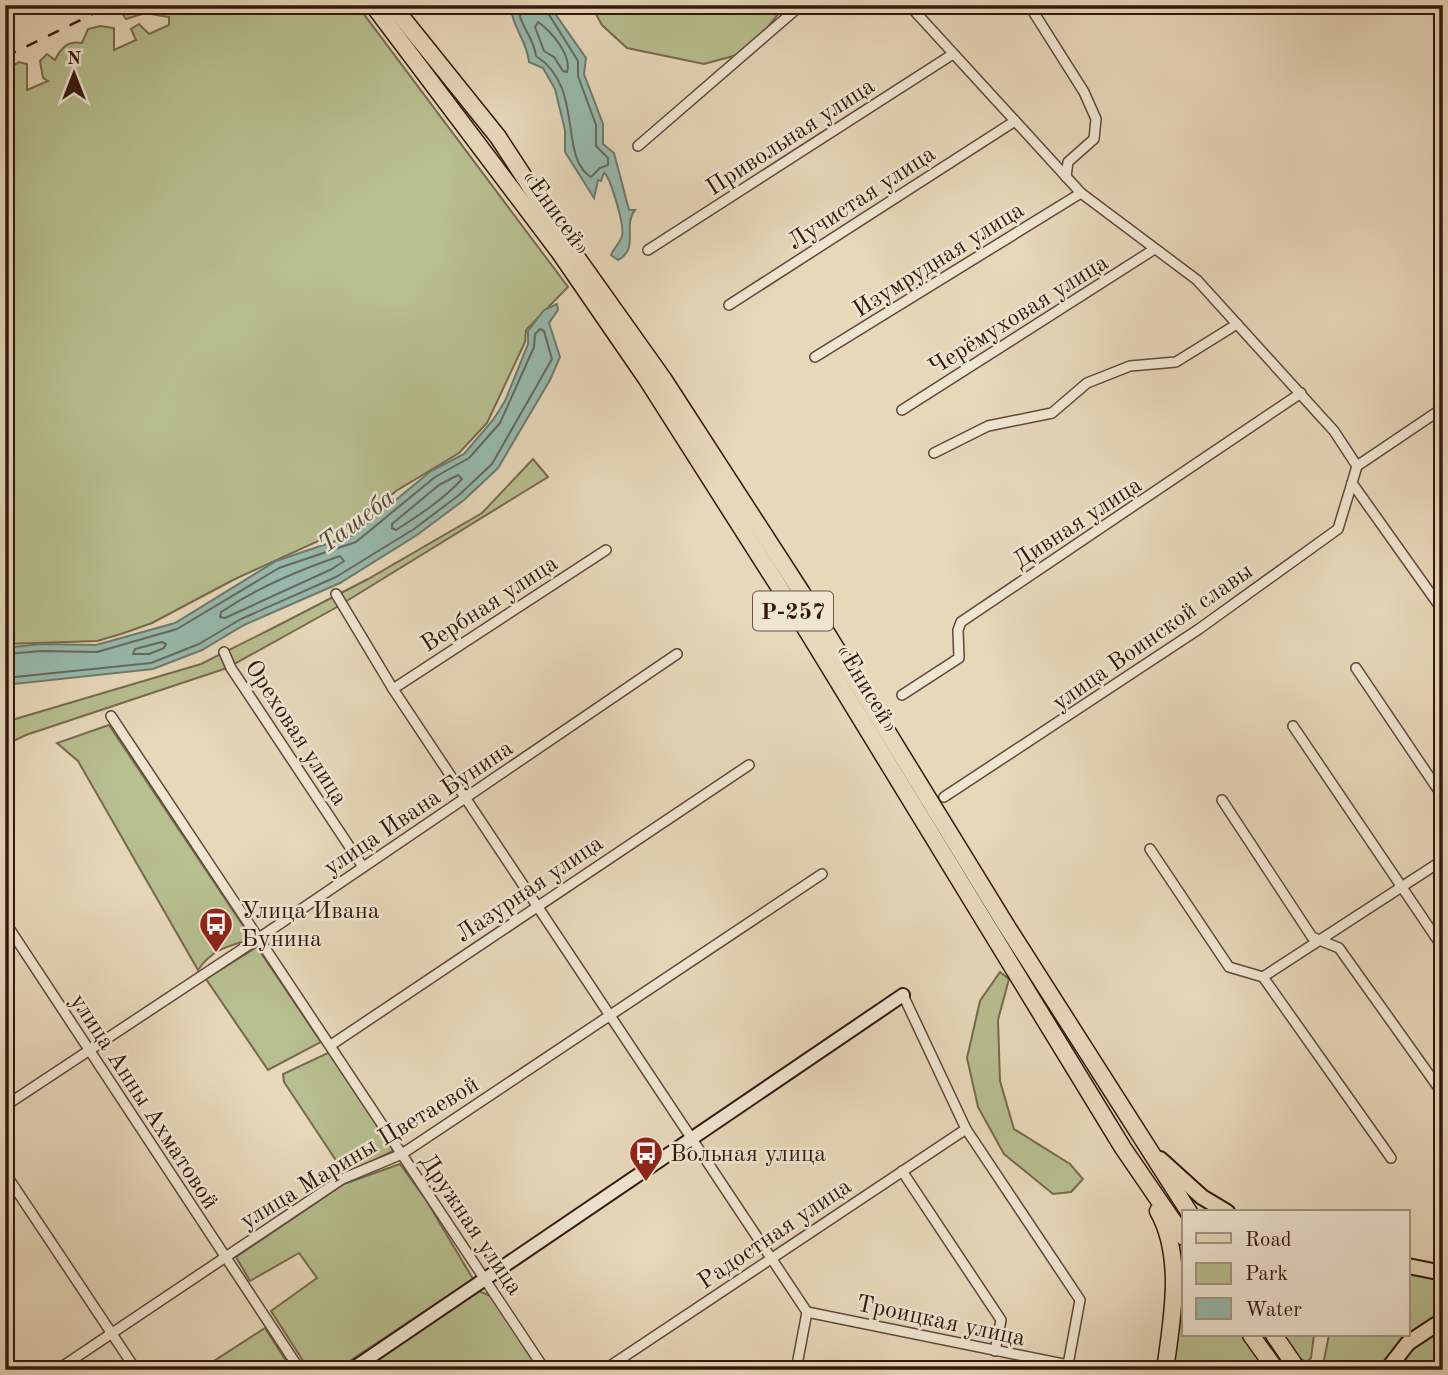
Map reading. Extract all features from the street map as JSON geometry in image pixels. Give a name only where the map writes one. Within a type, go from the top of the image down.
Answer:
[{"type":"highway","name":"«Енисей»","points":[[373,5],[552,243],[646,378],[809,634],[1123,1148],[1182,1234]]},
{"type":"highway","name":"«Енисей»","points":[[392,5],[498,137],[573,252],[664,380],[802,593],[1134,1129],[1188,1210]]},
{"type":"highway","points":[[1123,1148],[1161,1218],[1168,1241],[1173,1272],[1165,1370]]},
{"type":"highway","points":[[1252,1336],[1276,1370]]},
{"type":"highway","points":[[1275,1336],[1298,1370]]},
{"type":"main road","points":[[1134,1129],[1167,1167],[1202,1197],[1224,1210]]},
{"type":"main road","points":[[1410,1266],[1443,1273]]},
{"type":"main road","points":[[1387,1370],[1408,1343],[1443,1320]]},
{"type":"street","points":[[639,146],[801,5]]},
{"type":"street","points":[[909,5],[1081,193],[1153,250],[1197,280],[1334,431],[1357,466],[1443,408]]},
{"type":"street","points":[[1029,5],[1084,92],[1096,119],[1094,139],[1068,162],[1066,177]]},
{"type":"street","name":"Привольная улица","points":[[648,250],[953,54]]},
{"type":"street","name":"Лучистая улица","points":[[729,305],[1015,121]]},
{"type":"street","name":"Изумрудная улица","points":[[815,357],[1081,193]]},
{"type":"street","name":"Черёмуховая улица","points":[[902,410],[1153,250]]},
{"type":"street","points":[[934,453],[988,426],[1052,412],[1087,383],[1130,366],[1176,362],[1237,324]]},
{"type":"street","name":"Дивная улица","points":[[901,695],[959,658],[958,630],[961,622],[1301,393]]},
{"type":"street","name":"улица Воинской славы","points":[[944,797],[1199,629],[1338,529],[1357,466]]},
{"type":"street","points":[[1352,483],[1443,611]]},
{"type":"street","name":"Вербная улица","points":[[393,689],[606,550]]},
{"type":"street","points":[[336,594],[393,689],[807,1312],[796,1370]]},
{"type":"street","name":"Ореховая улица","points":[[224,652],[231,668],[363,867]]},
{"type":"street","name":"улица Ивана Бунина","points":[[5,1106],[259,938],[677,654]]},
{"type":"street","points":[[1356,668],[1443,797]]},
{"type":"street","name":"Дружная улица","points":[[111,716],[545,1370]]},
{"type":"street","points":[[1293,726],[1443,947]]},
{"type":"street","name":"Лазурная улица","points":[[331,1045],[749,765]]},
{"type":"street","points":[[1222,800],[1312,937],[1339,948],[1443,1094]]},
{"type":"street","points":[[1150,849],[1229,967],[1263,977],[1391,1158]]},
{"type":"street","points":[[1263,977],[1443,860]]},
{"type":"street","name":"улица Марины Цветаевой","points":[[57,1370],[342,1179],[402,1154],[822,874]]},
{"type":"street","name":"улица Анны Ахматовой","points":[[5,922],[300,1370]]},
{"type":"street","points":[[351,1370],[903,995],[966,1129],[1080,1300],[1067,1367]]},
{"type":"street","name":"Радостная улица","points":[[604,1370],[966,1129]]},
{"type":"street","points":[[902,1171],[1001,1320],[996,1351]]},
{"type":"street","points":[[5,1172],[136,1370]]},
{"type":"street","name":"Троицкая улица","points":[[807,1312],[1067,1367]]},
{"type":"green space","points":[[138,5],[192,5],[195,13],[212,5],[357,5],[568,287],[526,330],[525,342],[487,423],[459,453],[396,491],[360,522],[235,579],[152,623],[121,634],[97,641],[5,644],[5,100],[11,97],[5,94],[5,71],[19,62],[27,64],[27,90],[48,81],[43,78],[40,61],[47,54],[55,60],[65,46],[82,43],[88,29],[100,26],[114,28],[114,50],[136,40],[131,29],[139,24],[149,34],[169,25],[169,17],[145,13],[126,19],[122,13]]},
{"type":"green space","points":[[591,5],[780,5],[778,14],[748,52],[704,64],[627,48],[602,25]]},
{"type":"green space","points":[[533,459],[548,477],[337,607],[227,668],[26,735],[5,745],[5,722],[201,664],[368,579],[482,513]]},
{"type":"green space","points":[[109,725],[248,933],[246,941],[219,951],[208,958],[198,970],[78,761],[57,743]]},
{"type":"green space","points":[[257,947],[321,1042],[268,1070],[206,979]]},
{"type":"green space","points":[[1000,972],[1009,979],[998,1020],[1000,1081],[1014,1129],[1070,1164],[1083,1179],[1071,1192],[1053,1194],[1004,1154],[978,1107],[967,1058],[980,1001]]},
{"type":"green space","points":[[330,1052],[395,1150],[345,1174],[284,1082],[283,1074]]},
{"type":"green space","points":[[400,1164],[426,1200],[473,1279],[336,1370],[309,1370],[271,1311],[317,1278],[299,1253],[250,1281],[236,1257],[344,1184]]},
{"type":"green space","points":[[1172,1226],[1182,1239],[1182,1336],[1248,1336],[1272,1370],[1169,1370]]},
{"type":"green space","points":[[1410,1269],[1443,1277],[1443,1316],[1407,1339],[1379,1370],[1322,1370],[1329,1336],[1410,1336]]},
{"type":"green space","points":[[478,1291],[494,1297],[539,1370],[361,1370]]},
{"type":"green space","points":[[265,1328],[292,1370],[200,1370]]},
{"type":"green space","points":[[1443,1328],[1443,1370],[1389,1370],[1399,1356]]},
{"type":"green space","points":[[1283,1336],[1314,1336],[1311,1358],[1307,1362],[1300,1359]]},
{"type":"water","points":[[511,5],[549,5],[586,58],[584,74],[603,124],[603,144],[614,153],[629,210],[635,210],[631,216],[628,250],[618,260],[611,255],[621,239],[622,231],[610,183],[604,173],[601,181],[598,180],[594,198],[565,152],[565,130],[555,89],[543,68],[529,62]]},
{"type":"water","name":"Ташеба","points":[[557,304],[558,310],[549,323],[560,357],[550,380],[498,468],[464,500],[417,535],[340,583],[244,625],[202,650],[153,669],[5,685],[5,648],[41,644],[96,645],[175,623],[276,561],[353,535],[431,471],[464,454],[493,420],[505,401],[528,344],[528,331],[544,310]]},
{"type":"railway","points":[[5,57],[111,5]]},
{"type":"place","name":"Улица Ивана Бунина","points":[[216,954]]},
{"type":"place","name":"Вольная улица","points":[[646,1183]]}]
